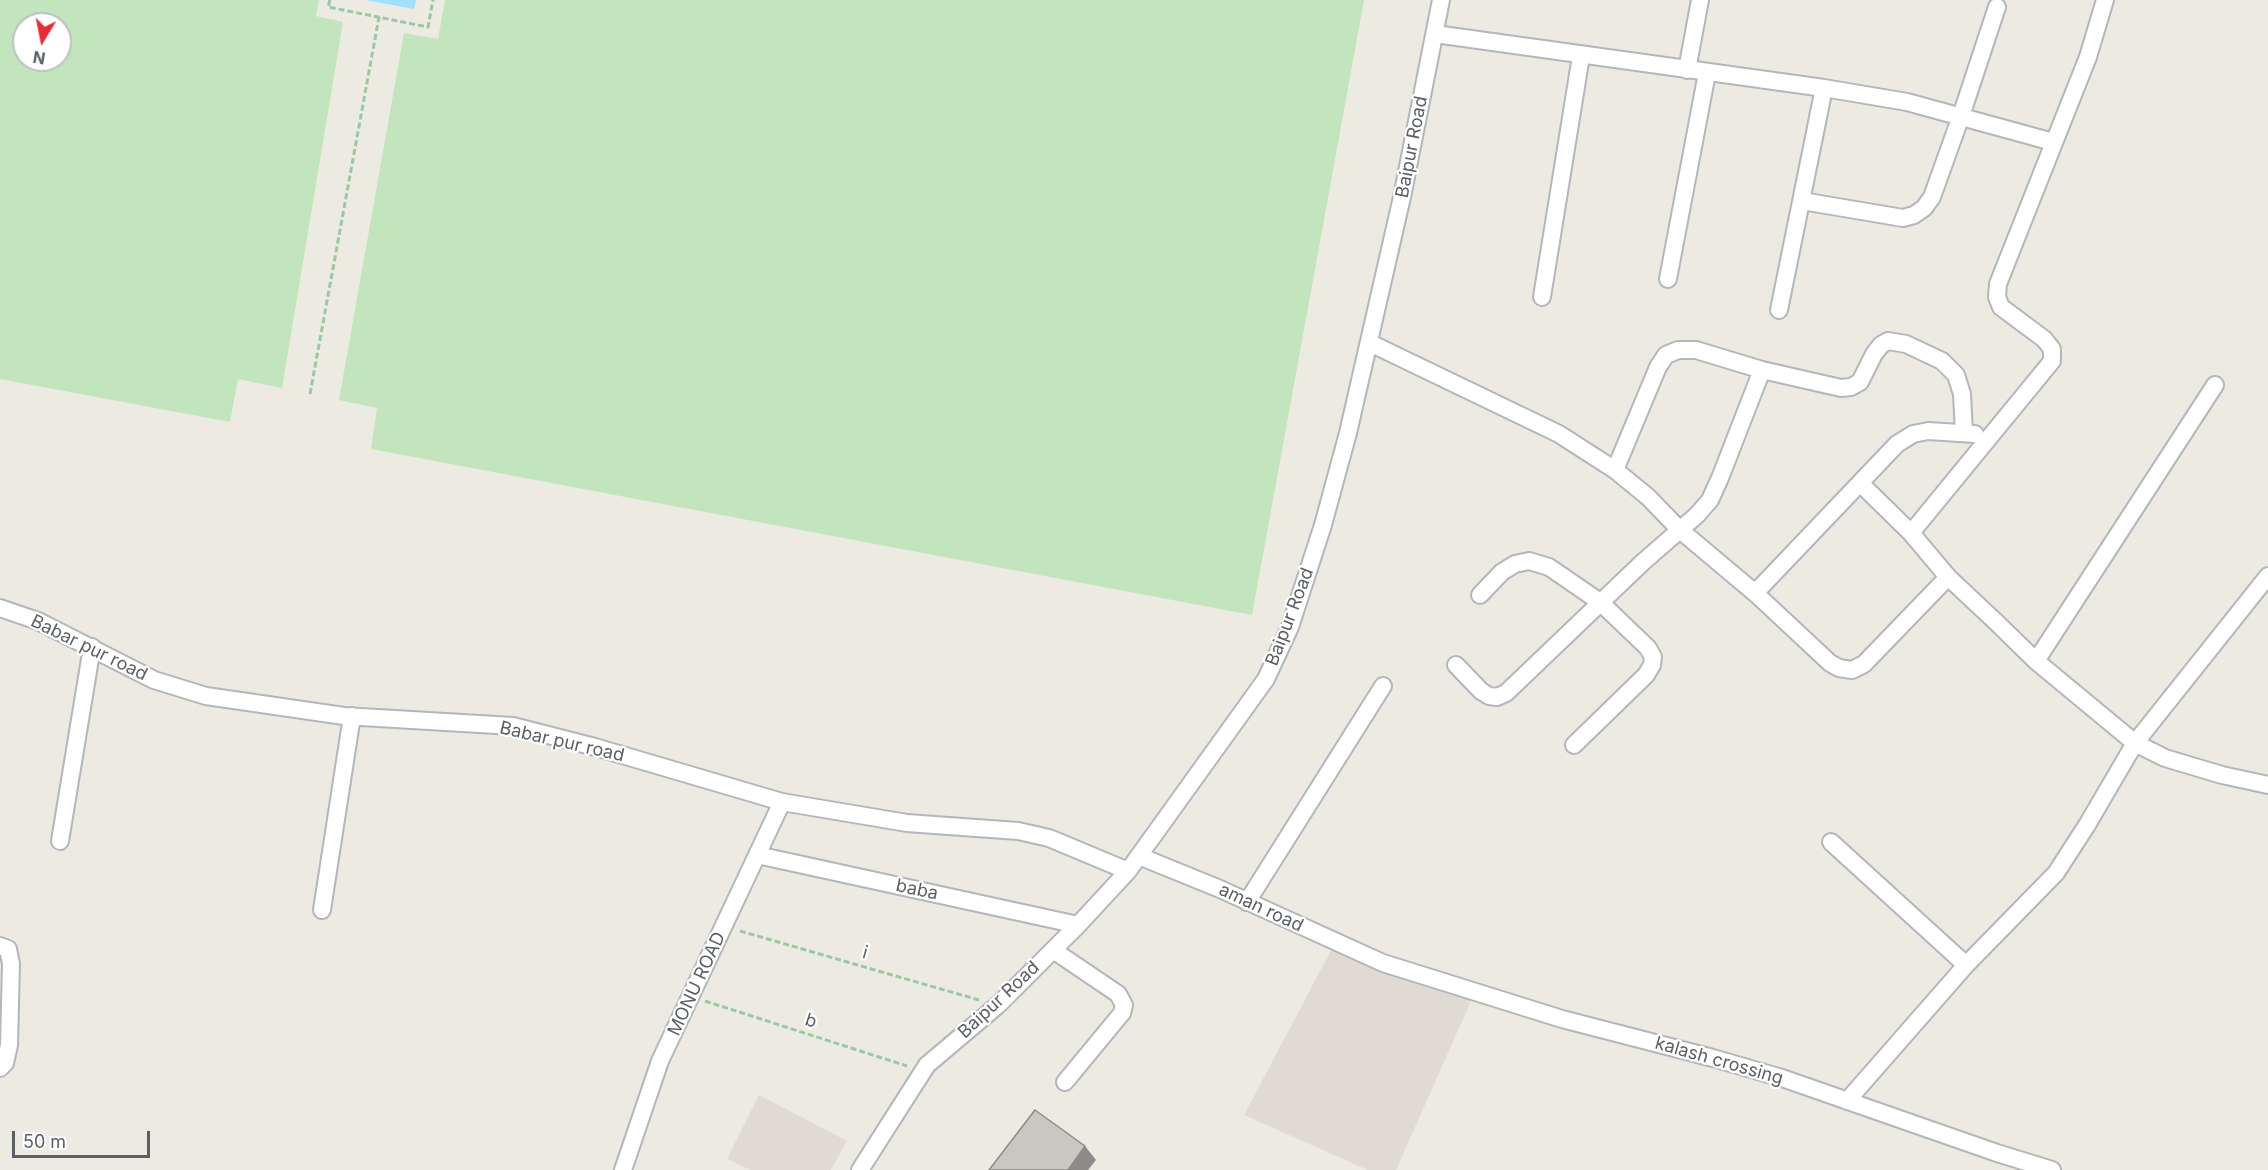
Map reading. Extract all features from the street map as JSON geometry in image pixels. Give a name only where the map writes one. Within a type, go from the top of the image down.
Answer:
[{"type":"street","name":"Baipur Road","points":[[860,1170],[927,1065],[998,1005],[1128,871],[1266,679],[1290,627],[1323,525],[1370,343],[1441,0]]},
{"type":"street","points":[[1688,70],[1700,0]]},
{"type":"street","points":[[1911,533],[2052,361],[2052,349],[2044,339],[2001,307],[1997,297],[1998,284],[2088,57],[2105,0]]},
{"type":"street","points":[[1802,201],[1903,218],[1914,215],[1924,208],[1932,197],[1997,7]]},
{"type":"street","points":[[1435,34],[1824,88],[1907,102],[2053,142]]},
{"type":"street","points":[[1542,297],[1581,56]]},
{"type":"street","points":[[1668,279],[1707,73]]},
{"type":"street","points":[[1779,310],[1824,88]]},
{"type":"street","points":[[1615,470],[1658,367],[1666,355],[1678,350],[1696,350],[1829,387],[1851,387],[1860,382],[1881,345],[1888,341],[1906,344],[1942,361],[1956,375],[1962,394],[1964,434]]},
{"type":"street","points":[[1370,343],[1559,434],[1615,470],[1648,497],[1680,530],[1755,593],[1830,663],[1839,668],[1852,670],[1864,663],[1948,576]]},
{"type":"street","points":[[1456,665],[1481,691],[1489,696],[1497,697],[1506,693],[1600,602],[1680,530],[1710,500],[1762,370]]},
{"type":"street","points":[[2036,661],[2215,385]]},
{"type":"street","points":[[1755,593],[1862,484],[1897,444],[1913,434],[1928,431],[1993,435]]},
{"type":"street","points":[[1862,484],[1911,533],[1948,576],[2036,661],[2135,743],[2164,758],[2222,775],[2268,785]]},
{"type":"street","points":[[1480,595],[1515,564],[1529,561],[1549,567],[1600,602],[1648,648],[1653,657],[1652,665],[1646,675],[1574,745]]},
{"type":"street","points":[[1847,1101],[1966,965],[2056,873],[2135,743],[2268,576]]},
{"type":"street","name":"Babar pur road","points":[[0,608],[38,621],[154,680],[207,696],[352,717],[513,726],[595,747],[782,802],[907,823],[1018,831],[1049,838],[1128,871]]},
{"type":"street","points":[[60,841],[92,647]]},
{"type":"street","points":[[1247,902],[1383,686]]},
{"type":"street","points":[[322,910],[352,717]]},
{"type":"street","name":"MONU ROAD","points":[[623,1170],[660,1061],[782,802]]},
{"type":"street","points":[[1830,842],[1966,965]]},
{"type":"street","name":"baba","points":[[757,855],[1078,925]]},
{"type":"street","name":"aman road","points":[[1138,856],[1220,889],[1383,963]]},
{"type":"street","points":[[0,946],[8,950],[11,964],[9,1045],[4,1063],[0,1068]]},
{"type":"street","points":[[1053,950],[1118,994],[1125,1005],[1122,1013],[1065,1082]]},
{"type":"street","name":"kalash crossing","points":[[1383,963],[1562,1019],[1759,1071],[2052,1170]]},
{"type":"path","points":[[330,0],[328,8],[428,27],[433,0]]},
{"type":"path","points":[[310,394],[379,17]]},
{"type":"path","name":"i","points":[[724,926],[998,1005]]},
{"type":"path","name":"b","points":[[692,997],[923,1072]]},
{"type":"shaded area","points":[[1337,939],[1475,992],[1396,1170],[1368,1170],[1244,1115]]},
{"type":"shaded area","points":[[759,1095],[847,1141],[831,1170],[751,1170],[727,1159]]},
{"type":"green space","points":[[0,0],[319,0],[316,16],[343,22],[282,388],[238,379],[230,422],[0,379]]},
{"type":"green space","points":[[445,0],[1364,0],[1252,615],[371,449],[377,408],[339,400],[404,33],[438,39]]},
{"type":"water","points":[[365,0],[416,0],[414,9]]},
{"type":"building","points":[[1035,1110],[1085,1146],[1068,1170],[989,1170]]}]
